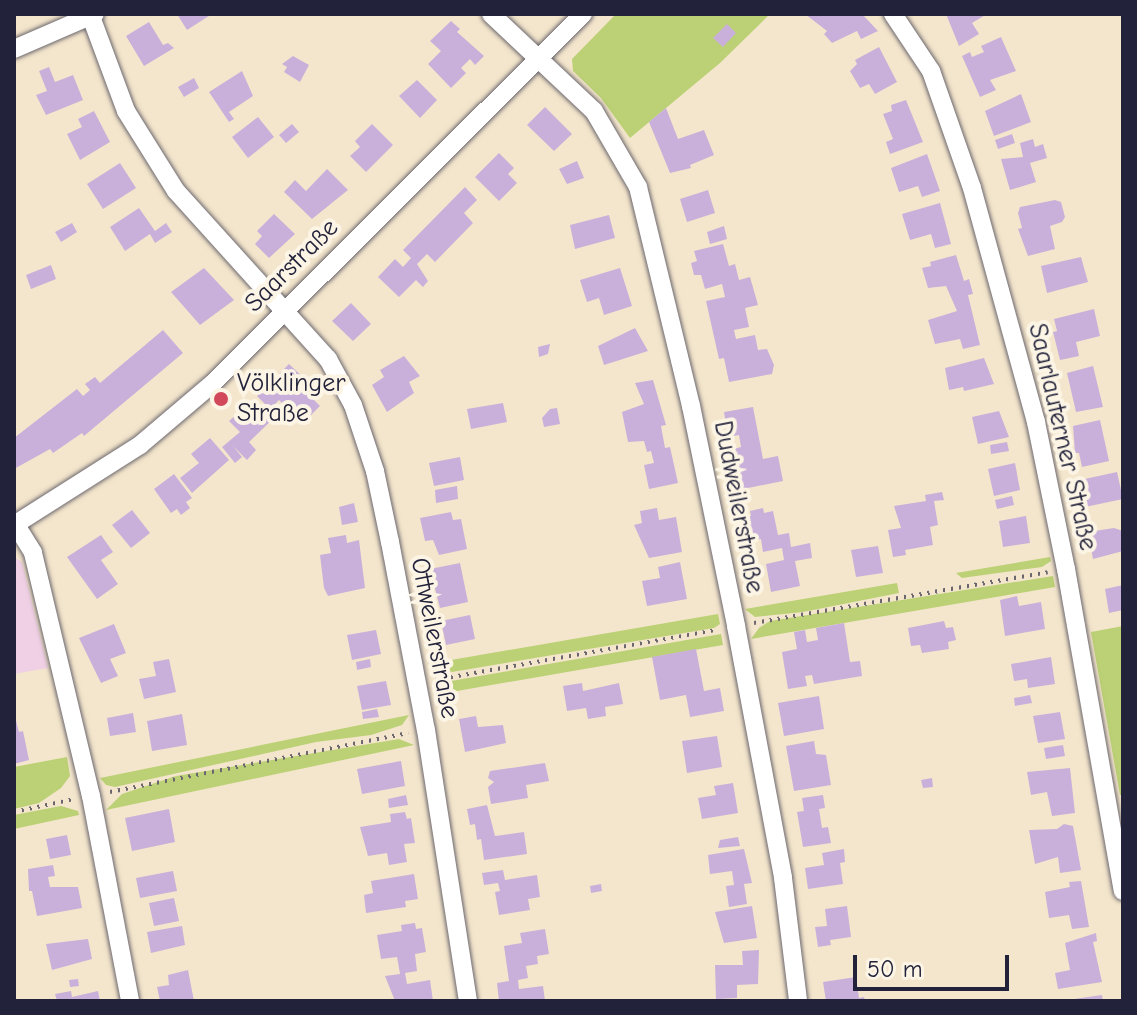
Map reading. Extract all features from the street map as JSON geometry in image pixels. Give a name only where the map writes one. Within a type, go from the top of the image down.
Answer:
[{"type":"street","name":"Dudweilerstraße","points":[[491,14],[594,111],[638,187],[691,406],[736,626],[783,878],[798,1001]]},
{"type":"street","name":"Saarstraße","points":[[15,524],[140,445],[212,384],[583,14]]},
{"type":"street","name":"Saarlauterner Straße","points":[[893,14],[931,71],[972,188],[1036,422],[1066,569],[1123,891]]},
{"type":"street","points":[[14,49],[92,15]]},
{"type":"street","name":"Ottweilerstraße","points":[[92,15],[126,111],[176,191],[328,359],[353,405],[375,471],[417,683],[468,1001]]},
{"type":"street","points":[[15,524],[33,553],[91,796],[130,1001]]},
{"type":"path","points":[[417,683],[1066,569]]},
{"type":"path","points":[[14,812],[426,730]]},
{"type":"shaded area","points":[[14,557],[22,562],[48,668],[14,674]]},
{"type":"green space","points":[[616,14],[770,14],[720,63],[630,138],[601,98],[573,71],[572,59]]},
{"type":"green space","points":[[1050,557],[1051,561],[1042,567],[962,578],[956,573]]},
{"type":"green space","points":[[1053,576],[1055,587],[751,639],[759,628],[770,621]]},
{"type":"green space","points":[[897,583],[899,593],[803,612],[755,617],[745,609]]},
{"type":"green space","points":[[718,614],[720,624],[714,628],[452,672],[428,664]]},
{"type":"green space","points":[[1123,626],[1123,795],[1120,795],[1091,632]]},
{"type":"green space","points":[[721,634],[723,645],[434,695],[451,681]]},
{"type":"green space","points":[[409,715],[402,725],[371,735],[316,742],[115,787],[106,785],[100,778]]},
{"type":"green space","points":[[399,739],[414,745],[106,810],[122,794],[176,776]]},
{"type":"green space","points":[[67,757],[70,776],[61,788],[39,803],[14,809],[14,767]]},
{"type":"green space","points":[[61,806],[78,811],[79,815],[14,829],[14,815]]},
{"type":"building","points":[[177,14],[212,14],[187,30]]},
{"type":"building","points":[[805,14],[862,14],[878,31],[861,39],[857,31],[832,43],[824,34],[827,31]]},
{"type":"building","points":[[946,14],[987,14],[972,23],[979,34],[959,46]]},
{"type":"building","points":[[451,21],[460,29],[457,32],[484,56],[475,65],[470,59],[461,68],[466,73],[451,88],[428,64],[441,51],[430,41]]},
{"type":"building","points":[[149,22],[163,45],[168,43],[174,48],[144,66],[126,36]]},
{"type":"building","points":[[727,24],[736,33],[723,47],[713,38]]},
{"type":"building","points":[[1001,37],[1016,71],[990,80],[996,90],[980,97],[962,56],[970,52],[972,57],[984,52],[981,46]]},
{"type":"building","points":[[879,47],[897,82],[875,94],[869,84],[860,88],[850,71],[857,64],[855,60]]},
{"type":"building","points":[[293,56],[309,65],[300,82],[284,72],[287,67],[282,64]]},
{"type":"building","points":[[49,67],[55,82],[73,75],[83,100],[46,115],[36,95],[47,91],[39,71]]},
{"type":"building","points":[[242,71],[253,96],[229,112],[234,119],[229,122],[209,92]]},
{"type":"building","points":[[194,78],[199,88],[184,97],[178,87]]},
{"type":"building","points":[[417,80],[437,100],[420,118],[399,96]]},
{"type":"building","points":[[1021,94],[1031,122],[994,136],[985,111]]},
{"type":"building","points":[[906,100],[923,142],[890,154],[886,142],[893,139],[883,114],[892,111],[891,105]]},
{"type":"building","points":[[545,107],[572,134],[554,151],[527,125]]},
{"type":"building","points":[[666,108],[678,139],[704,130],[714,155],[690,165],[691,168],[670,173],[649,122]]},
{"type":"building","points":[[94,111],[110,142],[80,160],[67,134],[82,127],[78,119]]},
{"type":"building","points":[[258,117],[274,137],[248,158],[232,137]]},
{"type":"building","points":[[292,124],[299,132],[286,143],[279,135]]},
{"type":"building","points":[[372,124],[393,145],[366,172],[350,156],[360,147],[355,141]]},
{"type":"building","points":[[1012,134],[1015,143],[998,149],[995,140]]},
{"type":"building","points":[[1033,139],[1035,147],[1043,144],[1047,158],[1030,163],[1036,182],[1010,190],[1001,159],[1023,157],[1020,143]]},
{"type":"building","points":[[499,153],[514,168],[508,174],[517,183],[499,201],[475,177]]},
{"type":"building","points":[[927,154],[940,191],[922,197],[918,186],[899,192],[891,168]]},
{"type":"building","points":[[577,161],[584,178],[567,184],[559,169]]},
{"type":"building","points":[[120,163],[136,188],[103,209],[87,184]]},
{"type":"building","points":[[327,169],[348,190],[312,219],[284,192],[295,180],[306,191]]},
{"type":"building","points":[[465,187],[477,200],[464,213],[473,223],[435,262],[427,254],[417,264],[428,281],[423,287],[416,280],[399,297],[378,277],[395,259],[403,267],[411,258],[403,250]]},
{"type":"building","points":[[708,190],[715,213],[687,222],[680,199]]},
{"type":"building","points":[[1055,200],[1061,202],[1065,217],[1062,222],[1050,226],[1055,249],[1028,256],[1018,229],[1022,228],[1018,213],[1020,207]]},
{"type":"building","points":[[940,203],[951,244],[935,248],[931,234],[910,240],[902,214]]},
{"type":"building","points":[[139,208],[155,231],[166,223],[172,232],[155,243],[150,234],[125,251],[110,227]]},
{"type":"building","points":[[274,214],[295,234],[269,258],[255,244],[262,236],[257,231]]},
{"type":"building","points":[[609,215],[615,238],[575,249],[570,225]]},
{"type":"building","points":[[72,223],[77,232],[61,242],[55,232]]},
{"type":"building","points":[[724,226],[727,239],[710,244],[707,232]]},
{"type":"building","points":[[723,244],[729,266],[735,264],[739,280],[750,277],[758,305],[745,308],[749,327],[734,330],[736,339],[755,335],[758,350],[767,349],[774,365],[772,374],[729,382],[724,358],[719,359],[706,301],[725,297],[722,284],[705,289],[701,275],[694,275],[691,263],[697,261],[694,251]]},
{"type":"building","points":[[956,255],[964,281],[969,279],[973,294],[968,295],[980,345],[963,349],[960,339],[935,344],[928,320],[957,311],[946,286],[928,288],[922,268],[931,266],[930,262]]},
{"type":"building","points":[[1081,257],[1088,282],[1047,293],[1041,266]]},
{"type":"building","points":[[51,265],[56,279],[31,289],[26,275]]},
{"type":"building","points":[[204,268],[234,300],[200,325],[171,292]]},
{"type":"building","points":[[620,268],[632,306],[604,315],[599,298],[587,302],[580,280]]},
{"type":"building","points":[[351,303],[371,324],[353,341],[332,321]]},
{"type":"building","points":[[1094,309],[1100,336],[1076,342],[1079,356],[1060,360],[1053,332],[1057,331],[1054,319]]},
{"type":"building","points":[[635,328],[648,351],[604,365],[598,346]]},
{"type":"building","points":[[163,330],[183,353],[84,436],[82,433],[53,453],[50,449],[14,469],[14,438],[77,389],[83,396],[90,390],[85,384],[95,377],[100,383]]},
{"type":"building","points":[[550,344],[548,354],[539,357],[538,347]]},
{"type":"building","points":[[404,356],[420,376],[409,382],[414,393],[387,412],[372,385],[384,377],[380,370]]},
{"type":"building","points":[[984,358],[994,384],[964,391],[963,387],[949,390],[945,368]]},
{"type":"building","points":[[289,364],[310,384],[304,390],[320,406],[302,424],[279,400],[270,409],[276,416],[249,442],[256,450],[247,460],[233,446],[242,457],[235,463],[222,447],[240,432],[229,421],[251,402],[259,411],[266,405],[257,396]]},
{"type":"building","points":[[1093,366],[1103,407],[1076,412],[1067,373]]},
{"type":"building","points":[[653,380],[666,425],[661,426],[665,448],[670,447],[678,483],[649,489],[644,465],[654,463],[651,451],[647,452],[644,441],[628,442],[622,412],[644,404],[635,383]]},
{"type":"building","points":[[503,403],[507,422],[471,429],[467,409]]},
{"type":"building","points":[[753,407],[763,459],[778,456],[783,481],[738,490],[733,449],[741,447],[739,435],[728,437],[724,412]]},
{"type":"building","points":[[557,408],[560,424],[544,427],[542,418],[550,409]]},
{"type":"building","points":[[999,411],[1009,437],[978,444],[972,417]]},
{"type":"building","points":[[1100,420],[1109,461],[1082,467],[1079,453],[1075,453],[1073,426]]},
{"type":"building","points":[[210,438],[229,460],[192,493],[180,478],[199,463],[191,454]]},
{"type":"building","points":[[1007,442],[1009,451],[991,454],[990,445]]},
{"type":"building","points":[[460,457],[464,480],[434,486],[429,463]]},
{"type":"building","points":[[1015,463],[1020,490],[994,496],[988,469]]},
{"type":"building","points":[[1117,472],[1123,499],[1085,507],[1080,480]]},
{"type":"building","points":[[174,474],[192,498],[186,502],[190,508],[181,515],[177,509],[171,513],[154,489]]},
{"type":"building","points":[[457,486],[458,499],[436,503],[435,490]]},
{"type":"building","points":[[942,492],[944,500],[934,501],[938,525],[930,527],[933,545],[905,550],[906,555],[893,557],[888,530],[901,528],[894,506],[926,501],[925,495]]},
{"type":"building","points":[[1012,496],[1014,505],[997,509],[995,500]]},
{"type":"building","points":[[354,503],[358,522],[342,525],[339,507]]},
{"type":"building","points":[[657,508],[659,520],[676,517],[682,552],[649,558],[634,525],[642,523],[640,511]]},
{"type":"building","points":[[763,508],[764,513],[773,511],[778,535],[789,533],[791,547],[810,543],[812,558],[795,561],[800,586],[771,592],[766,564],[784,560],[782,548],[763,552],[761,539],[748,542],[744,517],[751,516],[750,511]]},
{"type":"building","points":[[132,510],[150,533],[131,548],[112,525]]},
{"type":"building","points":[[451,512],[453,520],[461,519],[467,549],[439,555],[433,540],[425,541],[420,518]]},
{"type":"building","points":[[1026,516],[1030,543],[1003,547],[999,521]]},
{"type":"building","points":[[1114,528],[1123,531],[1123,551],[1093,559],[1088,532]]},
{"type":"building","points":[[101,535],[113,552],[101,560],[118,584],[97,599],[67,557]]},
{"type":"building","points":[[346,535],[347,543],[359,540],[365,588],[328,596],[320,555],[331,553],[328,538]]},
{"type":"building","points":[[878,546],[883,573],[856,577],[851,550]]},
{"type":"building","points":[[680,562],[687,599],[647,606],[642,581],[660,578],[658,567]]},
{"type":"building","points":[[460,563],[468,602],[440,608],[430,569]]},
{"type":"building","points":[[1123,585],[1123,610],[1109,613],[1105,589]]},
{"type":"building","points":[[1017,596],[1019,606],[1041,602],[1045,629],[1005,636],[1000,600]]},
{"type":"building","points":[[470,615],[475,639],[446,645],[441,621]]},
{"type":"building","points":[[944,621],[946,628],[953,627],[956,640],[948,642],[949,649],[922,653],[920,645],[911,646],[908,628]]},
{"type":"building","points":[[844,623],[850,662],[860,661],[862,676],[814,684],[812,675],[805,676],[807,686],[788,689],[782,652],[797,649],[794,632],[805,630],[807,642],[818,640],[816,628]]},
{"type":"building","points":[[114,624],[126,653],[110,659],[118,676],[101,683],[79,638]]},
{"type":"building","points":[[376,630],[381,654],[352,660],[347,635]]},
{"type":"building","points":[[696,649],[704,691],[720,688],[724,711],[690,717],[686,695],[660,700],[652,657]]},
{"type":"building","points":[[1051,657],[1055,684],[1028,688],[1027,679],[1014,681],[1011,664]]},
{"type":"building","points":[[169,659],[176,692],[144,699],[139,679],[156,676],[153,662]]},
{"type":"building","points":[[370,659],[371,667],[357,670],[356,662]]},
{"type":"building","points":[[386,681],[391,705],[362,710],[357,686]]},
{"type":"building","points":[[582,683],[583,691],[619,683],[623,704],[605,707],[606,716],[588,719],[586,708],[567,711],[563,686]]},
{"type":"building","points":[[1030,695],[1032,703],[1015,706],[1014,698]]},
{"type":"building","points":[[819,696],[824,729],[784,736],[778,703]]},
{"type":"building","points":[[377,709],[379,717],[363,719],[362,712]]},
{"type":"building","points":[[1060,712],[1065,739],[1038,743],[1033,716]]},
{"type":"building","points":[[14,713],[19,732],[23,731],[29,760],[14,764]]},
{"type":"building","points":[[133,713],[136,732],[110,736],[107,718]]},
{"type":"building","points":[[182,714],[187,745],[152,751],[147,721]]},
{"type":"building","points":[[476,716],[478,727],[503,725],[506,743],[465,752],[459,719]]},
{"type":"building","points":[[717,736],[722,767],[687,773],[682,741]]},
{"type":"building","points":[[814,741],[816,754],[826,755],[831,785],[794,791],[786,746]]},
{"type":"building","points":[[1063,745],[1065,756],[1046,759],[1044,748]]},
{"type":"building","points":[[401,761],[405,786],[362,794],[357,769]]},
{"type":"building","points":[[545,763],[549,781],[526,785],[528,798],[491,804],[488,787],[494,782],[488,778],[490,771]]},
{"type":"building","points":[[1070,768],[1075,813],[1052,816],[1047,792],[1031,795],[1027,772]]},
{"type":"building","points":[[932,778],[933,787],[923,788],[921,780]]},
{"type":"building","points":[[733,783],[738,813],[702,819],[698,798],[716,795],[714,786]]},
{"type":"building","points":[[406,795],[408,805],[389,808],[388,799]]},
{"type":"building","points":[[823,795],[825,808],[819,809],[822,828],[828,827],[831,843],[803,847],[797,812],[804,811],[802,798]]},
{"type":"building","points":[[487,805],[495,836],[524,832],[527,854],[484,860],[481,839],[477,840],[475,824],[470,825],[467,809]]},
{"type":"building","points":[[169,809],[175,842],[132,851],[125,818]]},
{"type":"building","points":[[405,812],[407,819],[411,818],[415,843],[404,844],[407,862],[389,865],[387,853],[368,856],[360,827],[391,822],[390,814]]},
{"type":"building","points":[[1064,824],[1073,826],[1081,870],[1060,873],[1058,857],[1035,864],[1029,830],[1057,829]]},
{"type":"building","points":[[67,835],[71,855],[50,859],[46,839]]},
{"type":"building","points":[[738,837],[740,846],[718,848],[720,840]]},
{"type":"building","points":[[744,849],[752,883],[744,884],[747,904],[729,907],[726,886],[734,885],[732,871],[710,874],[708,855]]},
{"type":"building","points":[[844,849],[845,862],[840,863],[843,884],[808,889],[805,868],[824,865],[822,853]]},
{"type":"building","points":[[53,865],[55,876],[48,877],[50,887],[78,887],[82,908],[37,916],[32,891],[29,891],[28,869]]},
{"type":"building","points":[[503,870],[505,880],[537,875],[540,897],[528,899],[530,910],[499,915],[495,892],[500,891],[498,883],[484,885],[482,873]]},
{"type":"building","points":[[173,871],[177,891],[140,898],[136,878]]},
{"type":"building","points":[[414,874],[418,899],[405,901],[406,907],[366,913],[364,895],[373,893],[371,881]]},
{"type":"building","points":[[1081,881],[1089,927],[1072,929],[1069,915],[1049,918],[1045,892],[1070,887],[1069,882]]},
{"type":"building","points":[[601,884],[602,891],[591,893],[590,886]]},
{"type":"building","points":[[174,898],[179,921],[154,926],[149,903]]},
{"type":"building","points":[[752,906],[757,938],[724,943],[715,912]]},
{"type":"building","points":[[847,906],[851,937],[830,940],[831,945],[818,947],[815,927],[827,926],[825,909]]},
{"type":"building","points":[[415,923],[416,929],[422,928],[426,952],[415,954],[417,971],[405,973],[407,984],[430,980],[433,1001],[395,1001],[385,976],[400,974],[397,957],[381,959],[377,935],[402,931],[401,925]]},
{"type":"building","points":[[182,926],[185,945],[151,953],[147,932]]},
{"type":"building","points":[[545,929],[549,954],[537,956],[538,964],[526,966],[528,978],[518,980],[519,989],[543,986],[545,1001],[499,1001],[497,983],[509,981],[504,946],[522,943],[520,933]]},
{"type":"building","points":[[1096,933],[1097,941],[1093,942],[1102,982],[1058,989],[1055,973],[1070,970],[1065,943]]},
{"type":"building","points":[[88,939],[92,959],[52,970],[46,944]]},
{"type":"building","points":[[759,950],[758,984],[737,985],[737,998],[716,999],[715,965],[743,965],[742,951]]},
{"type":"building","points":[[188,970],[194,1001],[160,1001],[157,987],[169,985],[168,975]]},
{"type":"building","points":[[856,977],[859,998],[864,997],[865,1001],[826,1001],[823,982]]},
{"type":"building","points":[[78,979],[79,986],[70,987],[69,980]]},
{"type":"building","points":[[71,991],[72,997],[98,991],[100,1001],[57,1001],[55,994]]},
{"type":"building","points":[[1102,995],[1103,1001],[1074,1001],[1074,999]]},
{"type":"place","name":"Völklinger Straße","points":[[221,399]]}]
